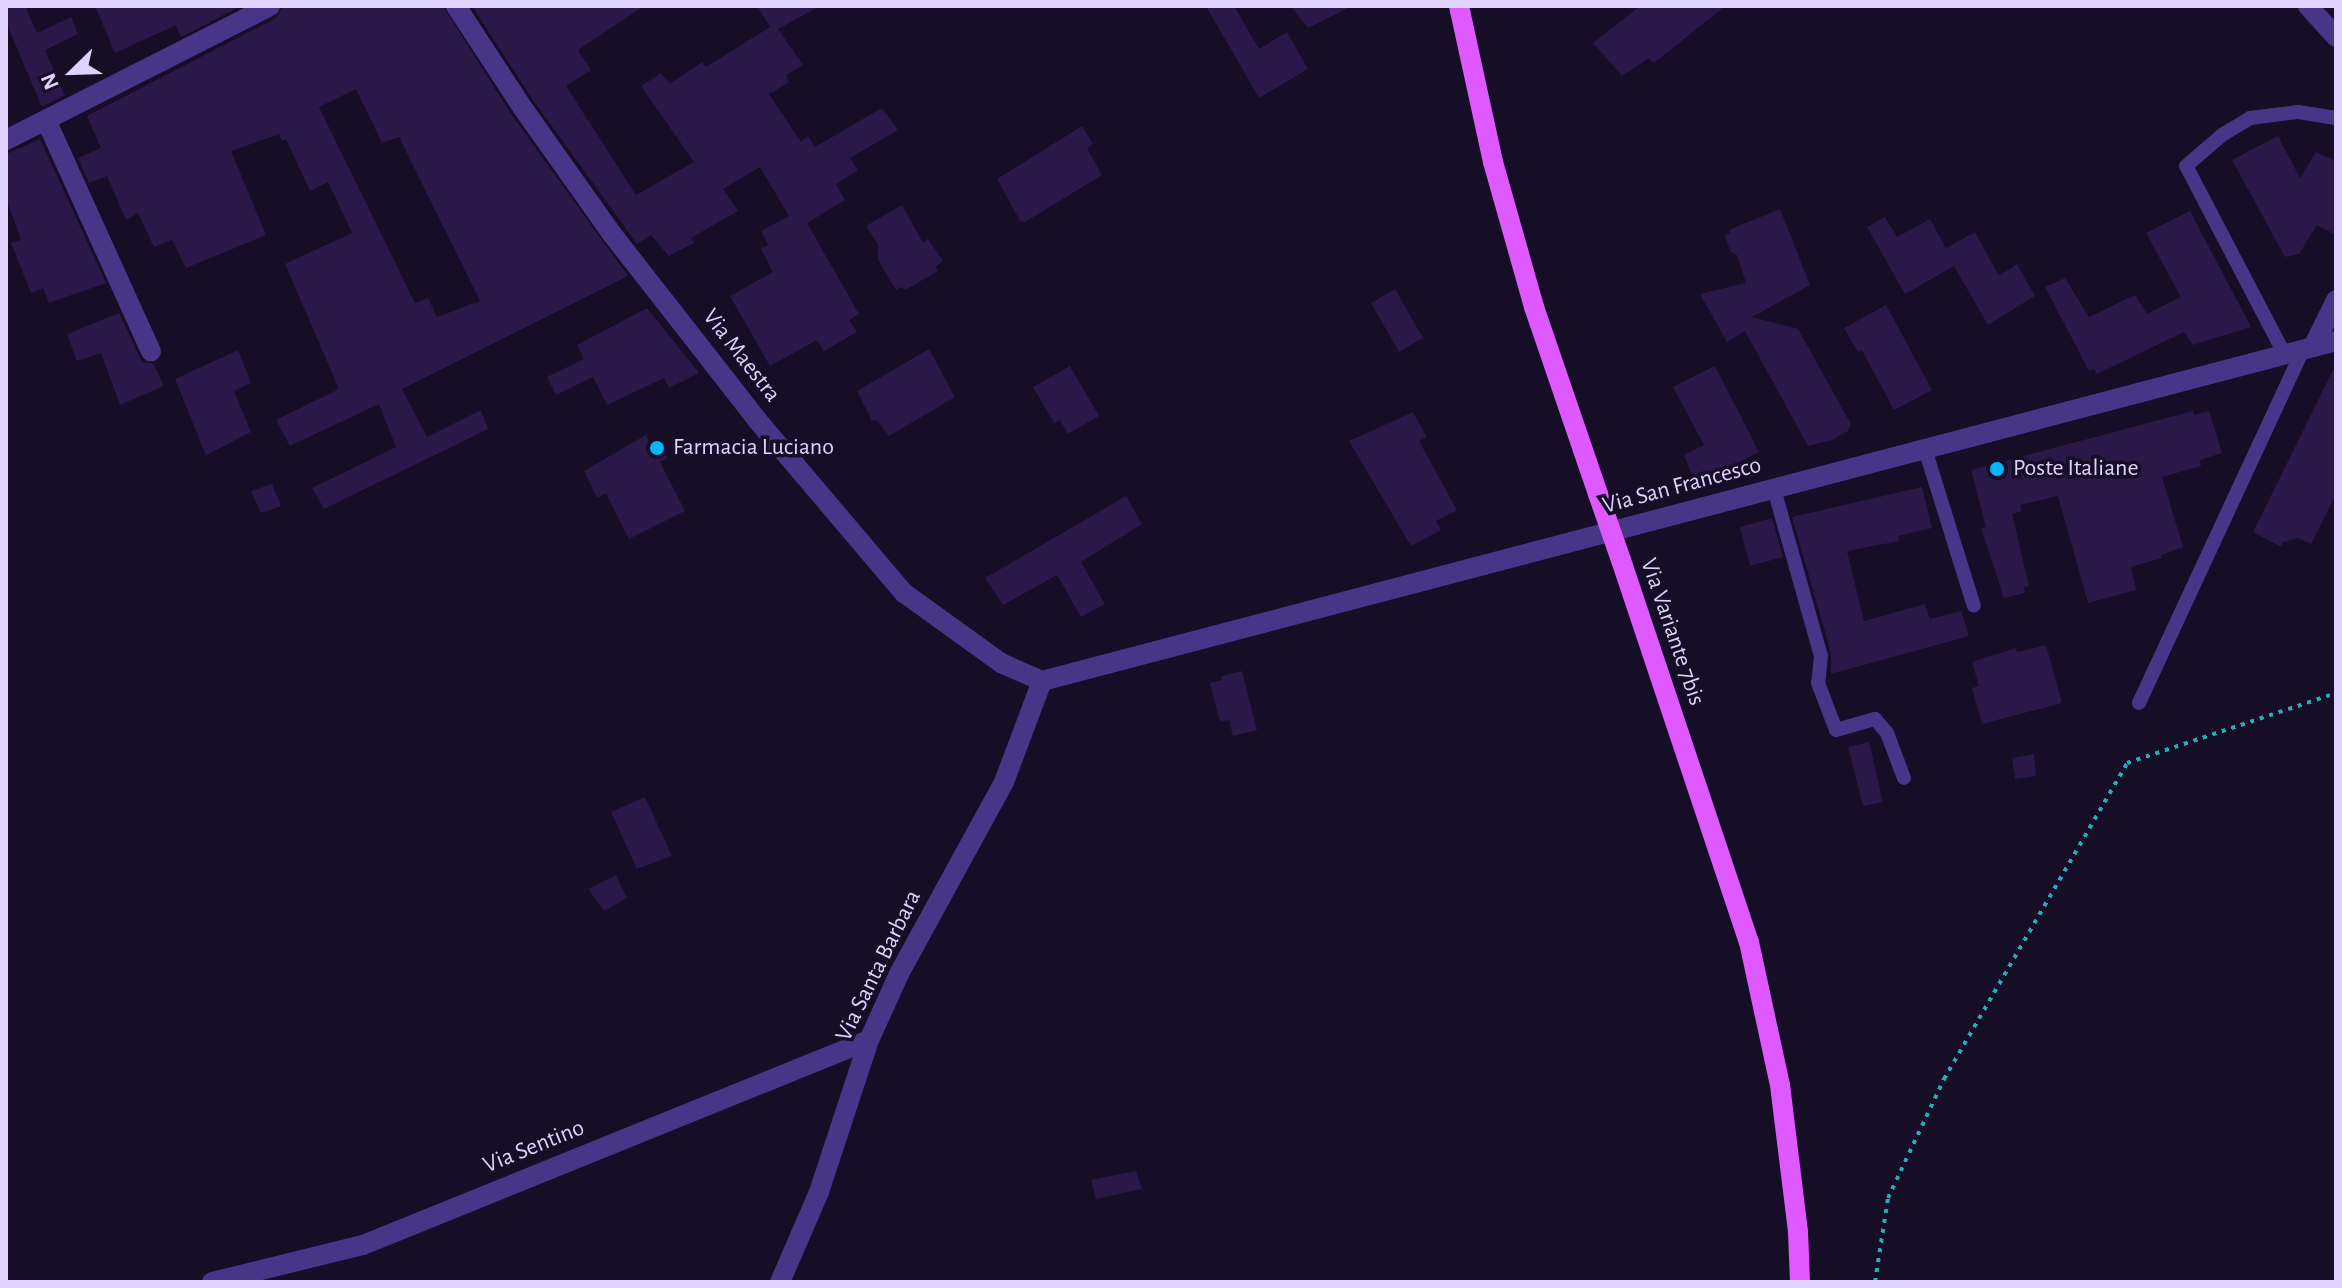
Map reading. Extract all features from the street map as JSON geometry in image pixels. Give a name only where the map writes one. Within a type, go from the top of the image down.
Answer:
[{"type":"main road","name":"Via Variante 7bis","points":[[1459,6],[1493,162],[1534,307],[1749,942],[1780,1085],[1798,1232],[1800,1282]]},
{"type":"street","points":[[6,140],[270,6]]},
{"type":"street","name":"Via Maestra","points":[[456,6],[522,107],[612,234],[758,421],[904,593],[1001,663],[1042,681]]},
{"type":"street","points":[[2319,11],[2336,37]]},
{"type":"street","points":[[46,120],[151,351]]},
{"type":"street","points":[[2300,350],[2336,300]]},
{"type":"street","name":"Via San Francesco","points":[[1042,681],[2336,341]]},
{"type":"street","name":"Via Santa Barbara","points":[[780,1282],[819,1192],[869,1040],[899,974],[1004,782],[1042,681]]},
{"type":"street","name":"Via Sentino","points":[[212,1282],[363,1245],[869,1040]]},
{"type":"lane","points":[[2139,703],[2300,350],[2186,166],[2222,135],[2250,118],[2298,112],[2335,118]]},
{"type":"lane","points":[[1925,449],[1974,606]]},
{"type":"lane","points":[[1774,489],[1821,656],[1818,683],[1836,730],[1875,719],[1887,733],[1904,778]]},
{"type":"path","points":[[1875,1282],[1888,1198],[1944,1079],[2127,763],[2336,693]]},
{"type":"building","points":[[6,6],[25,6],[37,33],[71,17],[78,34],[45,50],[65,95],[42,107],[6,22]]},
{"type":"building","points":[[95,6],[241,6],[181,37],[176,25],[115,53]]},
{"type":"building","points":[[283,6],[443,6],[511,114],[628,276],[402,389],[427,437],[481,410],[488,429],[324,509],[312,488],[396,447],[379,404],[290,446],[276,420],[339,389],[285,264],[352,233],[328,182],[310,191],[286,139],[282,141],[279,134],[231,151],[266,235],[186,268],[172,240],[154,247],[138,213],[126,220],[107,176],[89,183],[78,158],[101,148],[87,116],[276,18]],"holes":[[[356,89],[382,143],[399,137],[480,301],[437,317],[428,298],[415,303],[319,107]]]},
{"type":"building","points":[[472,6],[644,6],[578,50],[591,70],[566,86],[636,195],[694,162],[641,86],[661,73],[670,84],[702,62],[706,67],[770,27],[757,6],[820,6],[778,29],[803,65],[786,75],[789,82],[769,94],[801,142],[808,136],[815,147],[882,108],[898,130],[850,158],[858,170],[836,184],[845,200],[807,223],[859,314],[849,320],[857,332],[824,351],[817,340],[770,366],[730,296],[773,272],[761,249],[768,245],[761,231],[789,216],[760,167],[723,189],[738,211],[691,238],[694,243],[669,256],[651,235],[637,244],[533,100]]},
{"type":"building","points":[[1206,6],[1234,6],[1259,49],[1287,32],[1308,69],[1259,98]]},
{"type":"building","points":[[1290,6],[1352,6],[1308,28]]},
{"type":"building","points":[[1640,6],[1725,6],[1654,63],[1649,58],[1622,76],[1593,43]]},
{"type":"building","points":[[1082,126],[1093,144],[1087,148],[1102,175],[1025,222],[1020,221],[997,179]]},
{"type":"building","points":[[2278,136],[2300,178],[2316,152],[2336,161],[2336,235],[2317,225],[2299,254],[2285,257],[2232,160]]},
{"type":"building","points":[[40,139],[106,283],[49,303],[43,288],[31,293],[11,243],[21,240],[6,198],[6,154]]},
{"type":"building","points":[[902,205],[923,243],[928,239],[943,261],[935,267],[938,271],[905,290],[902,287],[896,290],[878,260],[878,245],[866,226]]},
{"type":"building","points":[[1780,209],[1810,285],[1752,317],[1798,329],[1851,424],[1848,431],[1832,440],[1808,446],[1745,331],[1727,342],[1700,294],[1746,283],[1737,255],[1731,252],[1724,235],[1730,233],[1729,230]]},
{"type":"building","points":[[2190,211],[2251,327],[2193,345],[2184,332],[2097,374],[2094,369],[2089,371],[2045,287],[2065,278],[2089,317],[2135,295],[2147,314],[2181,297],[2146,233]]},
{"type":"building","points":[[1885,217],[1897,237],[1930,219],[1946,248],[1975,232],[1999,276],[2017,264],[2035,296],[1988,325],[1954,266],[1905,294],[1867,227]]},
{"type":"building","points":[[1395,289],[1423,338],[1399,352],[1371,303]]},
{"type":"building","points":[[1886,305],[1932,390],[1894,410],[1862,350],[1858,352],[1844,328]]},
{"type":"building","points":[[647,308],[699,373],[669,388],[664,378],[607,405],[593,377],[556,395],[547,377],[584,359],[577,345]]},
{"type":"building","points":[[119,313],[142,362],[153,363],[164,386],[120,405],[101,353],[77,361],[67,334]]},
{"type":"building","points":[[929,349],[955,397],[889,436],[877,420],[872,421],[857,391]]},
{"type":"building","points":[[238,350],[251,383],[234,391],[251,432],[206,455],[175,379]]},
{"type":"building","points":[[2336,364],[2336,494],[2311,544],[2298,538],[2283,542],[2281,547],[2253,532]]},
{"type":"building","points":[[1070,366],[1099,416],[1068,434],[1060,420],[1054,423],[1033,387]]},
{"type":"building","points":[[1715,366],[1759,452],[1696,484],[1684,455],[1704,445],[1673,387]]},
{"type":"building","points":[[2193,411],[2194,415],[2209,411],[2222,453],[2200,460],[2201,466],[2162,477],[2183,547],[2161,555],[2162,558],[2131,567],[2136,590],[2088,603],[2058,496],[2020,505],[2022,511],[2012,514],[2029,586],[2024,587],[2025,593],[2004,598],[1981,528],[1986,527],[1971,470]]},
{"type":"building","points":[[1413,412],[1427,437],[1419,441],[1457,510],[1436,521],[1441,530],[1411,546],[1349,441]]},
{"type":"building","points":[[646,435],[649,441],[656,437],[667,458],[660,462],[685,511],[629,539],[606,493],[597,498],[584,471]]},
{"type":"building","points":[[272,484],[281,506],[261,513],[251,491]]},
{"type":"building","points":[[1922,487],[1932,528],[1898,536],[1900,541],[1847,551],[1864,621],[1925,604],[1930,619],[1961,611],[1969,636],[1831,674],[1831,653],[1792,517]]},
{"type":"building","points":[[1126,496],[1142,524],[1081,562],[1105,604],[1081,617],[1057,575],[1003,605],[985,578]]},
{"type":"building","points":[[1772,518],[1783,557],[1750,566],[1740,527]]},
{"type":"building","points":[[2046,645],[2062,703],[1982,724],[1972,688],[1979,686],[1972,662],[2016,648],[2017,652]]},
{"type":"building","points":[[1242,671],[1257,730],[1233,736],[1229,720],[1220,722],[1210,683],[1222,680],[1221,676]]},
{"type":"building","points":[[1869,742],[1883,802],[1863,806],[1848,747]]},
{"type":"building","points":[[2034,754],[2036,776],[2015,779],[2012,758]]},
{"type":"building","points":[[645,797],[672,856],[637,869],[611,812]]},
{"type":"building","points":[[616,875],[627,898],[604,911],[588,889]]},
{"type":"building","points":[[1136,1171],[1142,1189],[1096,1199],[1091,1180]]},
{"type":"place","name":"Farmacia Luciano","points":[[657,448]]},
{"type":"place","name":"Poste Italiane","points":[[1997,469]]}]
